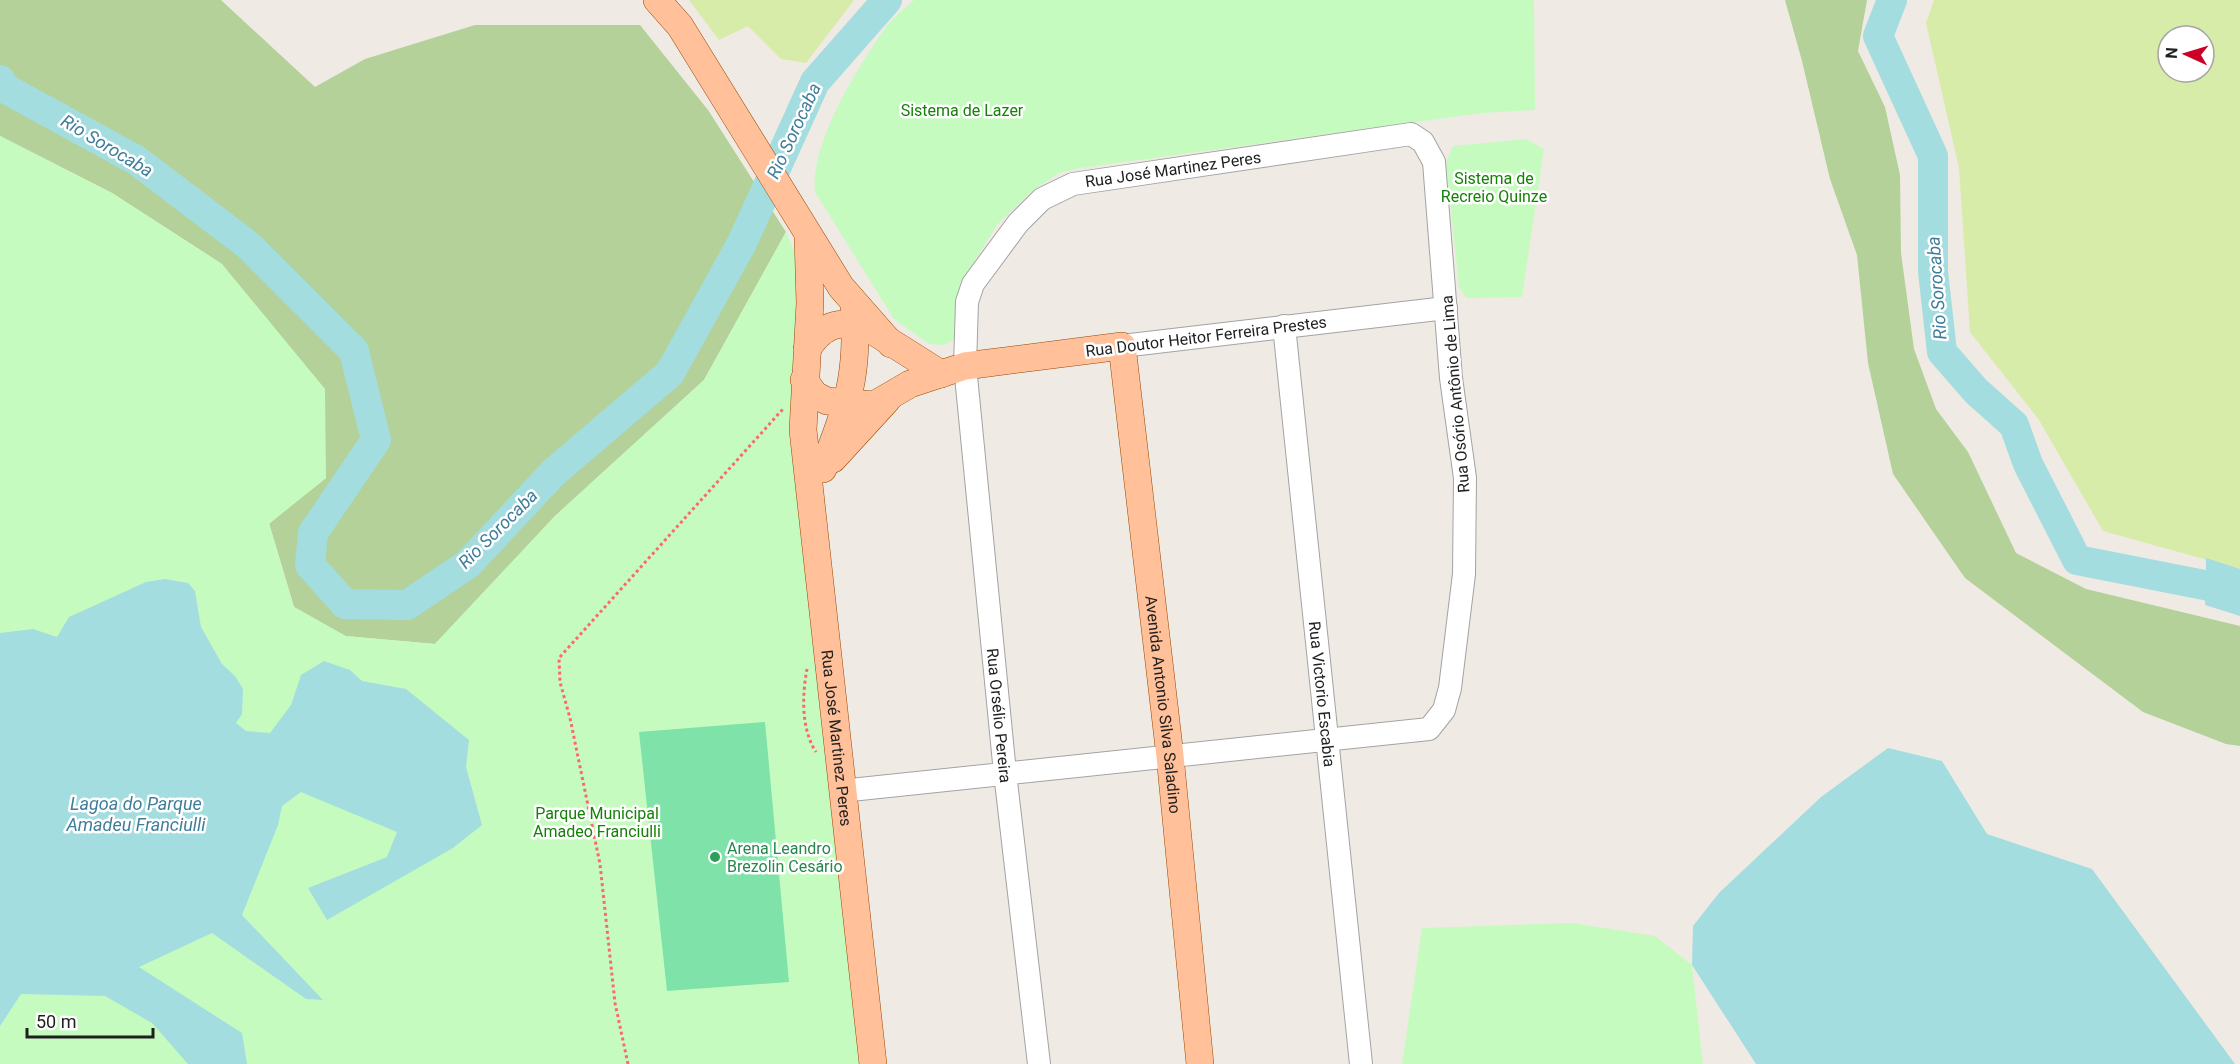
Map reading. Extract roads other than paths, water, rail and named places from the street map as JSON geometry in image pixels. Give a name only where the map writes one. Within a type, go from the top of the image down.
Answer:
[{"type":"main road","points":[[657,0],[680,26],[855,314],[891,344],[953,370]]},
{"type":"main road","name":"Rua José Martinez Peres","points":[[805,230],[810,303],[803,430],[816,476],[842,791],[873,1064]]},
{"type":"main road","points":[[807,350],[821,330],[855,314]]},
{"type":"main road","name":"Rua José Martinez Peres","points":[[816,476],[848,404],[857,349],[855,314]]},
{"type":"main road","name":"Rua Doutor Heitor Ferreira Prestes","points":[[953,370],[1122,346]]},
{"type":"main road","name":"Avenida Antonio Silva Saladino","points":[[1122,346],[1170,756],[1200,1064]]},
{"type":"main road","points":[[804,380],[815,395],[827,401],[874,405],[910,384],[953,370]]},
{"type":"main road","points":[[816,476],[886,400]]},
{"type":"street","name":"Rua Osório Antônio de Lima","points":[[1327,740],[1429,729],[1444,710],[1450,688],[1464,574],[1465,478],[1451,378],[1434,162],[1424,142],[1410,134]]},
{"type":"street","name":"Rua José Martinez Peres","points":[[953,370],[973,284],[1018,223],[1042,199],[1073,184],[1410,134]]},
{"type":"street","name":"Rua Doutor Heitor Ferreira Prestes","points":[[1122,346],[1446,308]]},
{"type":"street","name":"Rua Victorio Escabia","points":[[1284,326],[1361,1064]]},
{"type":"street","name":"Rua Orsélio Pereira","points":[[953,370],[1005,773],[1039,1064]]},
{"type":"street","points":[[842,791],[1327,740]]},
{"type":"water","points":[[2206,558],[2240,569],[2240,616],[2205,605]]},
{"type":"water","name":"Lagoa do Parque Amadeu Franciulli","points":[[165,579],[188,583],[195,591],[201,627],[222,664],[235,676],[243,689],[242,714],[236,723],[246,731],[270,733],[291,705],[301,675],[324,661],[350,670],[362,681],[406,689],[469,740],[466,767],[482,825],[453,848],[327,920],[308,888],[387,857],[397,832],[301,792],[282,806],[278,825],[242,915],[323,1000],[306,999],[212,933],[139,967],[242,1033],[247,1064],[188,1064],[152,1023],[105,996],[21,994],[0,1026],[0,633],[33,629],[57,637],[69,617],[146,582]]},
{"type":"water","points":[[1888,748],[1942,761],[1987,834],[2092,869],[2235,1064],[1756,1064],[1692,965],[1693,926],[1719,893],[1821,797]]},
{"type":"waterway","name":"Rio Sorocaba","points":[[0,80],[6,89],[136,160],[248,245],[354,351],[376,440],[313,533],[310,565],[345,604],[407,605],[468,564],[553,473],[670,373],[742,243],[815,82],[887,0]]},
{"type":"waterway","name":"Rio Sorocaba","points":[[1892,0],[1878,36],[1933,156],[1933,272],[1942,352],[1976,391],[2014,425],[2028,464],[2077,560],[2240,592]]},
{"type":"place","name":"Arena Leandro Brezolin Cesário","points":[[715,857]]},
{"type":"park label","name":"Sistema de Lazer","points":[[962,110]]},
{"type":"park label","name":"Sistema de Recreio Quinze","points":[[1494,187]]},
{"type":"park label","name":"Parque Municipal Amadeo Franciulli","points":[[597,822]]}]
